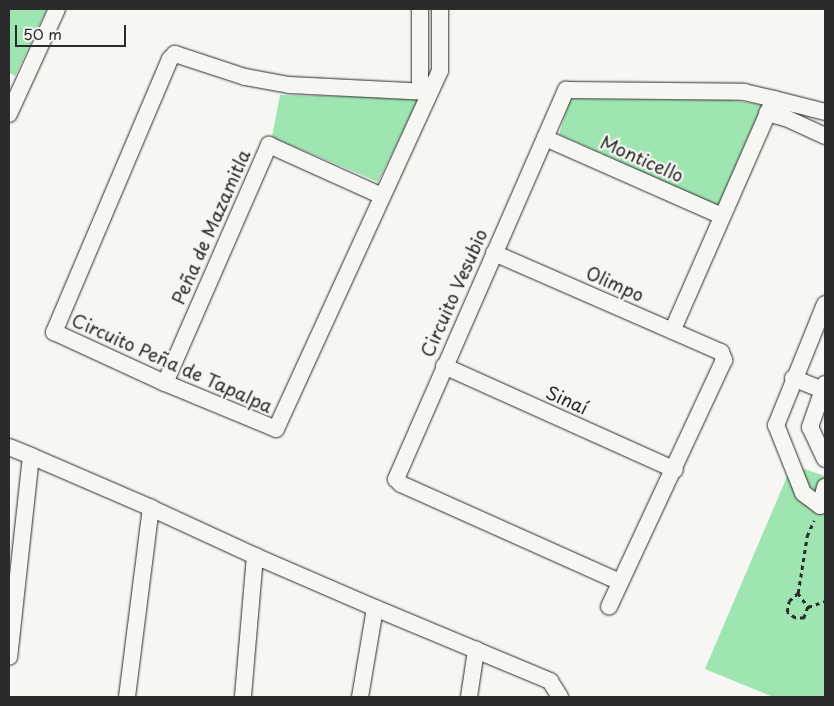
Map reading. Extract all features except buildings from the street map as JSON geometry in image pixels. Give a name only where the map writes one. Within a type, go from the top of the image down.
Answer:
[{"type":"street","points":[[9,114],[15,83],[57,9]]},
{"type":"street","name":"Circuito Peña de Tapalpa","points":[[420,9],[424,91]]},
{"type":"street","name":"Circuito Peña de Tapalpa","points":[[424,91],[289,85],[245,76],[182,54],[175,54],[170,59],[54,332],[165,383],[276,429],[382,196],[424,91],[440,71],[440,9]]},
{"type":"street","name":"Circuito Vesubio","points":[[620,582],[401,484],[396,479],[562,96],[566,90],[573,88],[744,92],[825,136]]},
{"type":"street","points":[[672,331],[771,106]]},
{"type":"street","name":"Circuito Vesubio","points":[[771,106],[825,112]]},
{"type":"street","name":"Monticello","points":[[545,138],[722,216]]},
{"type":"street","name":"Peña de Mazamitla","points":[[165,383],[269,144],[382,196]]},
{"type":"street","name":"Olimpo","points":[[494,253],[721,352],[724,360],[675,470]]},
{"type":"street","points":[[825,304],[793,378],[776,425],[803,493],[822,507],[825,487]]},
{"type":"street","name":"Sinaí","points":[[444,366],[675,470]]},
{"type":"street","points":[[793,378],[824,387],[810,428],[825,459]]},
{"type":"street","points":[[9,447],[375,608],[550,681],[560,697]]},
{"type":"street","points":[[9,656],[31,456]]},
{"type":"street","points":[[609,607],[675,470]]},
{"type":"street","points":[[127,697],[151,508]]},
{"type":"street","points":[[243,697],[255,556]]},
{"type":"street","points":[[360,697],[375,608]]},
{"type":"street","points":[[469,697],[476,650]]},
{"type":"path","points":[[808,607],[804,618],[795,618],[787,612],[789,601],[798,593],[807,536],[822,507]]},
{"type":"path","points":[[798,593],[808,607]]},
{"type":"path","points":[[808,607],[825,601]]},
{"type":"green space","points":[[9,9],[47,9],[15,76],[9,73]]},
{"type":"green space","points":[[280,95],[419,98],[378,182],[272,137]]},
{"type":"green space","points":[[570,99],[732,100],[762,105],[718,206],[559,134]]},
{"type":"green space","points":[[792,465],[825,476],[825,697],[773,697],[705,669]]}]
